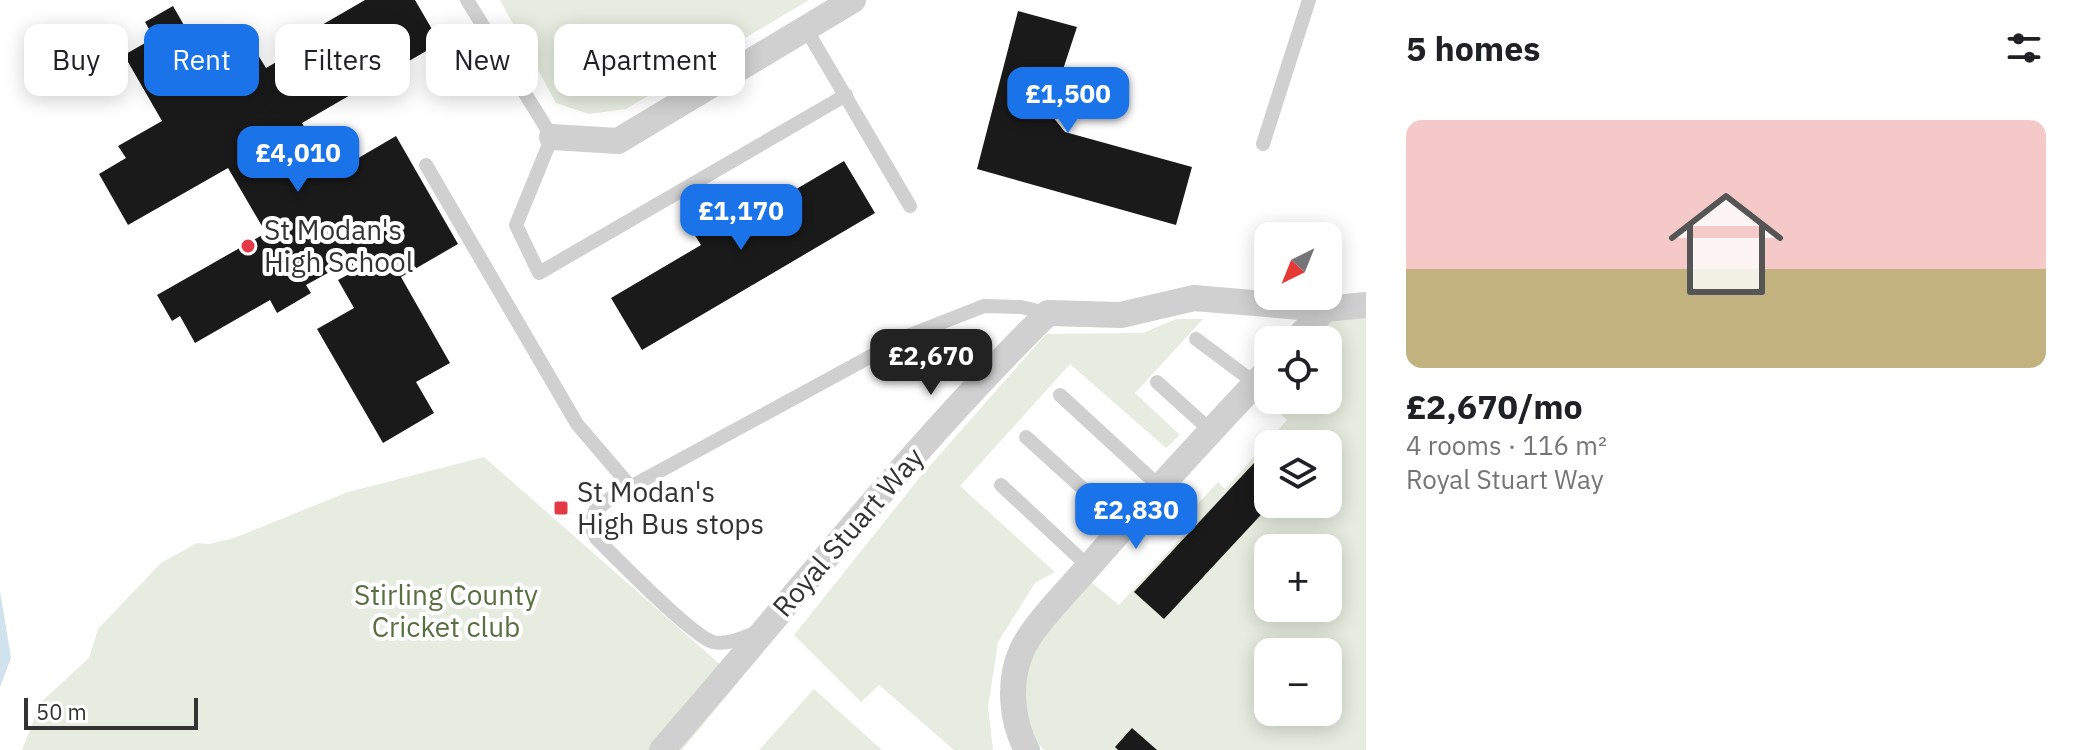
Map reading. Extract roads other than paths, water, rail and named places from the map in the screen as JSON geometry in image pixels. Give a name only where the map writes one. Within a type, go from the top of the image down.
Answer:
[{"type":"street","points":[[552,137],[618,141],[853,0]]},
{"type":"street","points":[[1048,313],[1121,315],[1194,298],[1254,303]]},
{"type":"street","points":[[1342,307],[1366,305]]},
{"type":"street","points":[[1309,326],[1324,310]]},
{"type":"street","name":"Royal Stuart Way","points":[[662,750],[981,378],[1048,313]]},
{"type":"street","points":[[1027,750],[1020,738],[1014,708],[1014,676],[1022,648],[1124,526],[1254,385]]},
{"type":"lane","points":[[467,0],[552,137],[516,225],[539,273],[846,95]]},
{"type":"lane","points":[[1263,144],[1309,0]]},
{"type":"lane","points":[[806,29],[910,206]]},
{"type":"lane","points":[[426,165],[577,424],[630,486]]},
{"type":"lane","points":[[763,630],[732,642],[712,642],[668,607],[596,538],[591,526],[595,511],[630,486],[910,335],[984,306],[1021,307],[1048,313]]},
{"type":"lane","points":[[1196,339],[1254,372]]},
{"type":"lane","points":[[1157,382],[1211,431]]},
{"type":"lane","points":[[1060,395],[1160,487]]},
{"type":"lane","points":[[1026,437],[1124,526]]},
{"type":"lane","points":[[1001,485],[1089,567]]},
{"type":"water","points":[[0,591],[11,658],[0,687]]},
{"type":"place","name":"St Modan's High School","points":[[248,246]]},
{"type":"place","name":"St Modan's High Bus stops","points":[[561,508]]},
{"type":"park label","name":"Stirling County Cricket club","points":[[446,611]]}]
